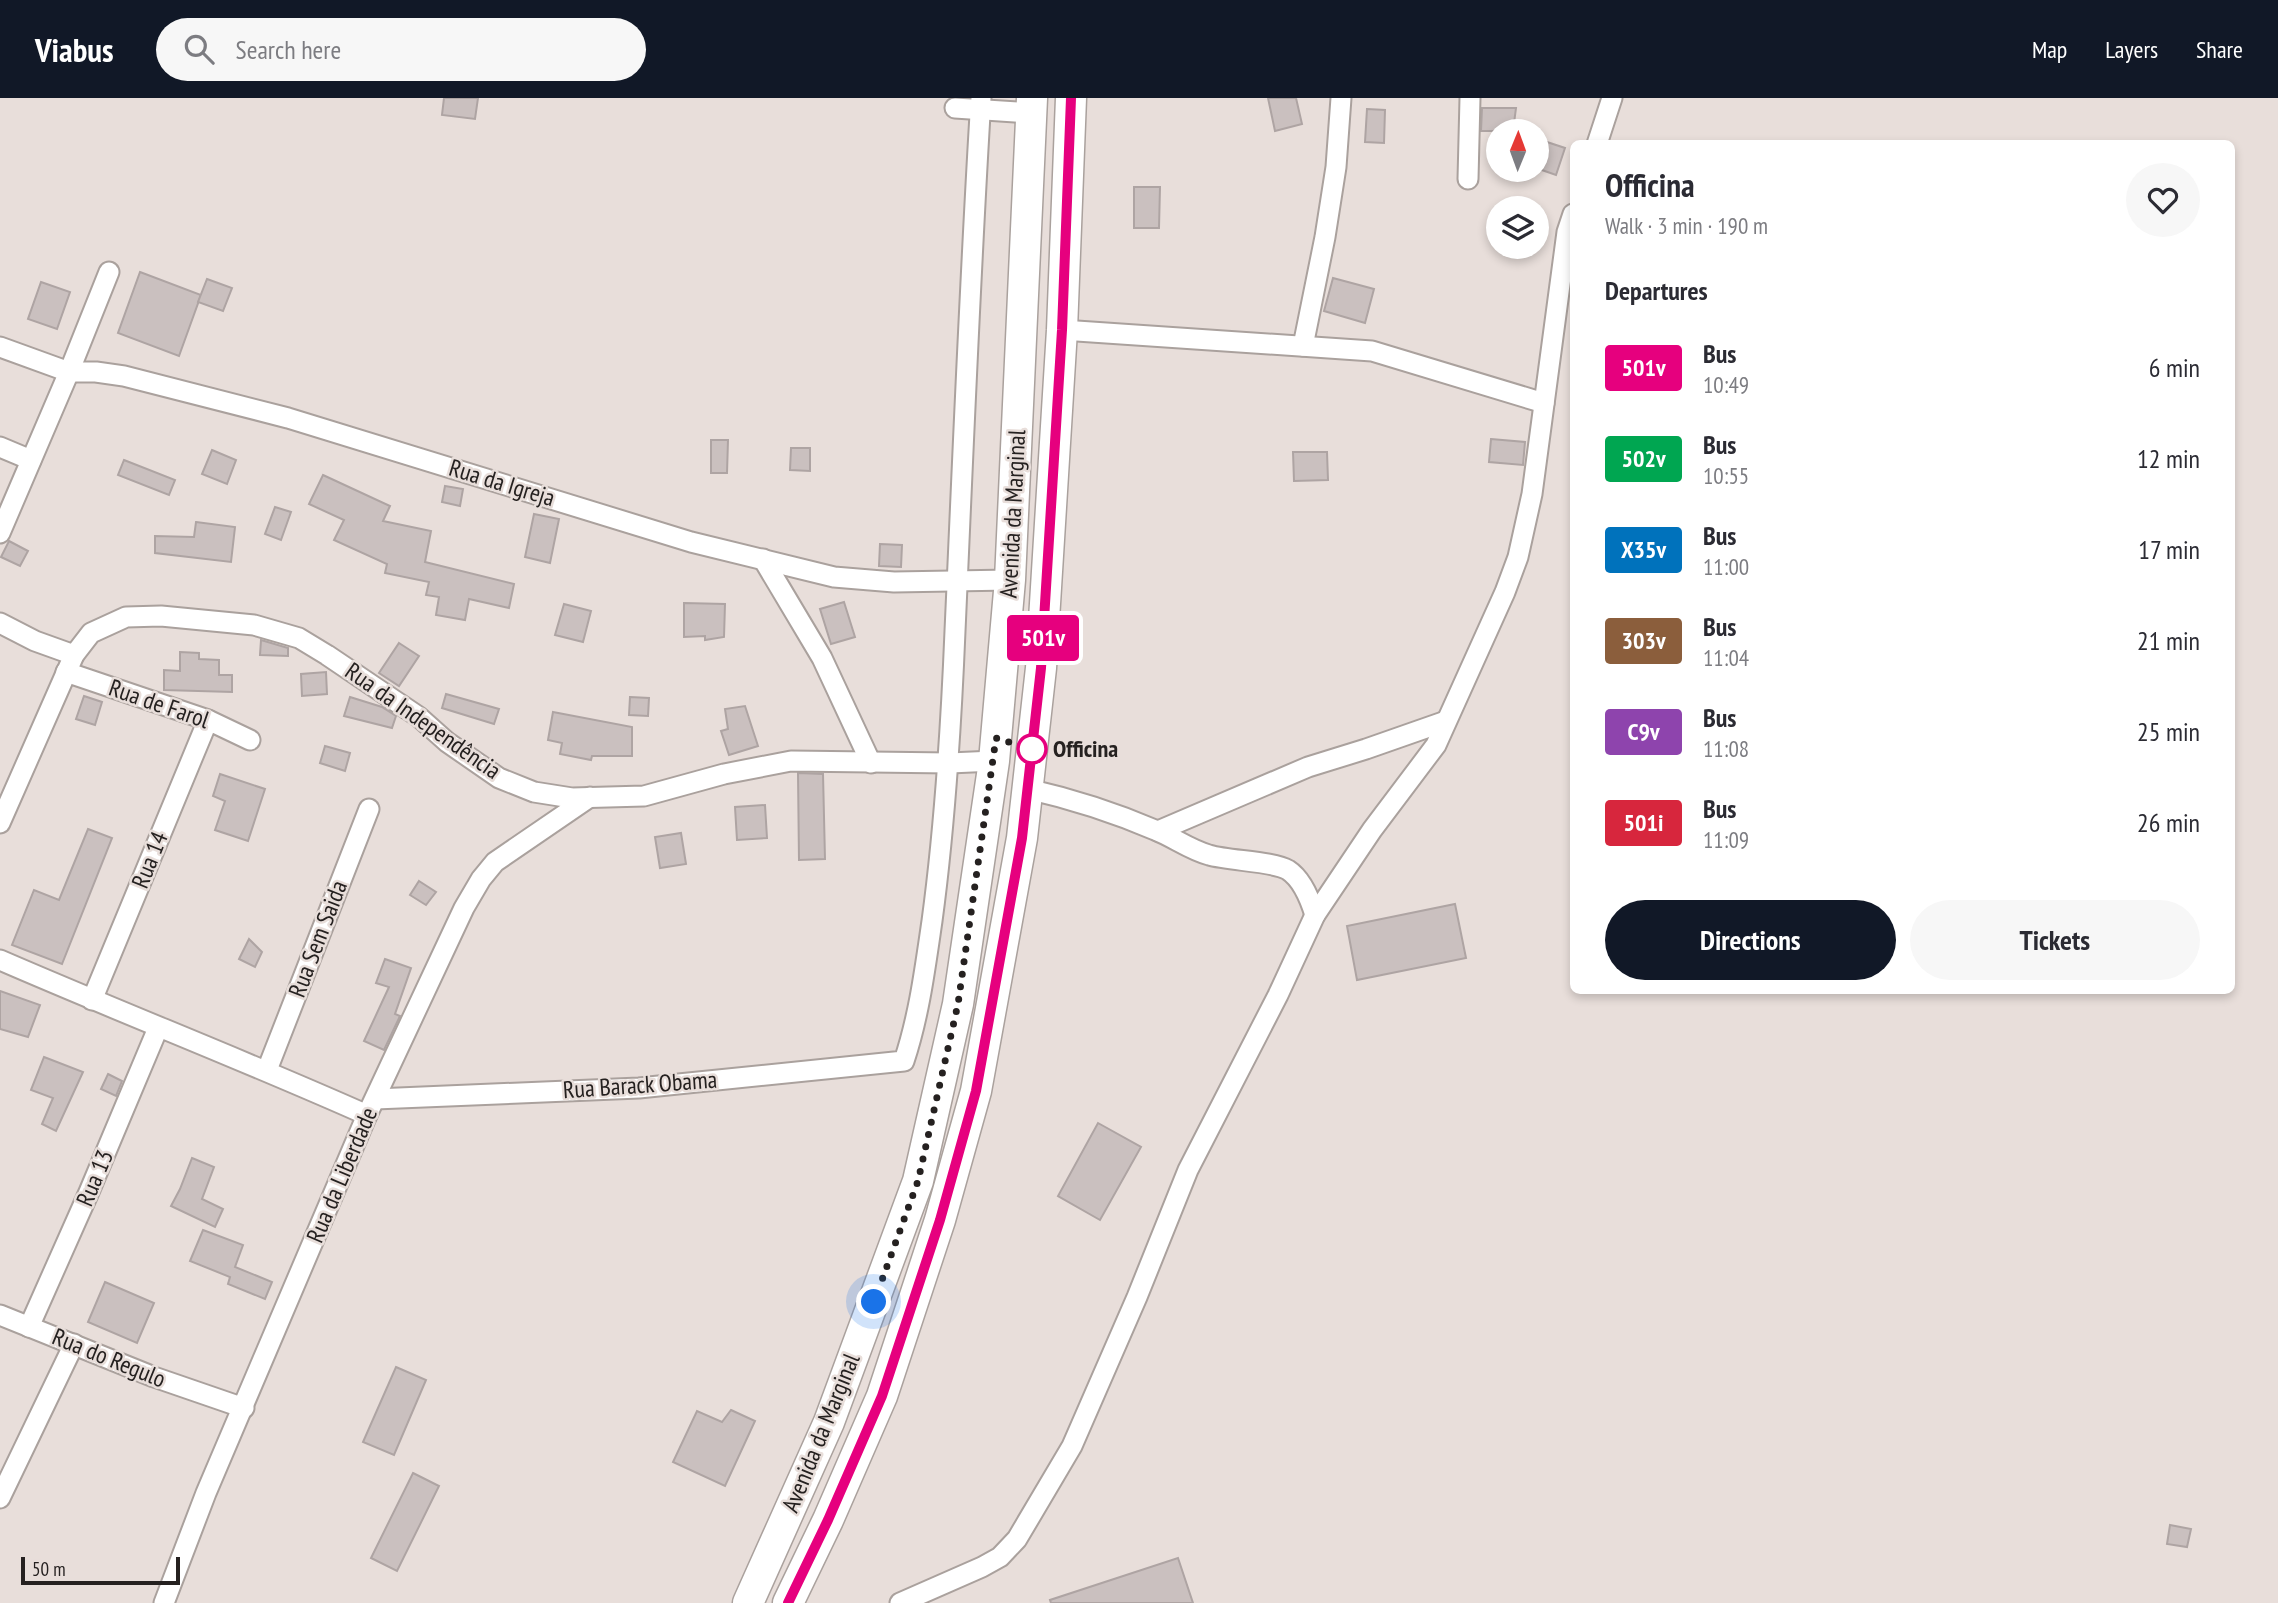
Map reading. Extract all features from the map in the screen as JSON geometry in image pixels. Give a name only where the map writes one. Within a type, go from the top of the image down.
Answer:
[{"type":"main road","name":"Avenida da Marginal","points":[[788,1603],[828,1520],[882,1396],[940,1220],[976,1091],[1022,838],[1041,668],[1062,330],[1072,98]]},
{"type":"main road","name":"Avenida da Marginal","points":[[748,1603],[829,1422],[918,1181],[958,1004],[994,761],[1010,580],[1031,106]]},
{"type":"street","points":[[1303,346],[1334,179],[1341,98]]},
{"type":"street","points":[[1468,178],[1470,98]]},
{"type":"street","points":[[1598,140],[1612,98]]},
{"type":"street","points":[[955,108],[981,103],[1031,106]]},
{"type":"street","points":[[950,763],[973,223],[981,103]]},
{"type":"street","points":[[900,1603],[982,1567],[1000,1556],[1017,1539],[1072,1446],[1137,1297],[1188,1170],[1278,995],[1315,915],[1372,830],[1436,745],[1518,557],[1532,494],[1570,223]]},
{"type":"street","points":[[0,533],[109,272]]},
{"type":"street","points":[[1062,330],[1371,351],[1545,403]]},
{"type":"street","name":"Rua da Igreja","points":[[0,347],[69,372],[124,376],[288,418],[691,542],[834,577],[894,582],[1010,580]]},
{"type":"street","points":[[0,447],[31,460]]},
{"type":"street","points":[[763,559],[822,658],[871,763]]},
{"type":"street","name":"Rua da Independência","points":[[70,664],[92,633],[126,617],[161,615],[254,625],[299,638],[327,655],[419,717],[447,743],[499,778],[534,792],[572,798],[645,796],[724,774],[791,761],[994,761]]},
{"type":"street","points":[[0,623],[35,641],[70,664],[0,823]]},
{"type":"street","name":"Rua de Farol","points":[[70,664],[250,740]]},
{"type":"street","name":"Rua 14","points":[[92,1000],[208,720]]},
{"type":"street","points":[[1158,831],[1308,767],[1446,720]]},
{"type":"street","name":"Rua Barack Obama","points":[[0,960],[158,1028],[371,1107],[639,1088],[904,1061],[913,1033],[923,979],[950,763]]},
{"type":"street","points":[[1028,789],[1077,800],[1158,831],[1207,855],[1239,862],[1275,865],[1288,870],[1310,898],[1315,915]]},
{"type":"street","name":"Rua da Liberdade","points":[[164,1603],[206,1493],[371,1107],[464,908],[481,879],[495,862],[590,797]]},
{"type":"street","name":"Rua Sem Saida","points":[[267,1070],[369,808]]},
{"type":"street","name":"Rua 13","points":[[29,1327],[158,1028]]},
{"type":"street","name":"Rua do Regulo","points":[[0,1315],[154,1377],[244,1408]]},
{"type":"street","points":[[0,1498],[74,1344]]},
{"type":"building","points":[[444,98],[478,98],[475,119],[442,115]]},
{"type":"building","points":[[1268,98],[1296,98],[1302,124],[1275,131]]},
{"type":"building","points":[[1482,108],[1516,108],[1515,119],[1486,119],[1486,131],[1481,131]]},
{"type":"building","points":[[1367,109],[1385,110],[1384,143],[1365,142]]},
{"type":"building","points":[[1549,143],[1565,148],[1556,175],[1549,173]]},
{"type":"building","points":[[1134,187],[1160,187],[1159,228],[1134,228]]},
{"type":"building","points":[[140,272],[201,295],[179,356],[118,333]]},
{"type":"building","points":[[1333,278],[1374,289],[1365,323],[1324,311]]},
{"type":"building","points":[[207,279],[232,288],[223,311],[198,302]]},
{"type":"building","points":[[41,282],[70,292],[57,329],[28,319]]},
{"type":"building","points":[[1491,439],[1525,442],[1523,465],[1489,462]]},
{"type":"building","points":[[711,440],[728,440],[727,473],[711,473]]},
{"type":"building","points":[[791,448],[810,448],[810,471],[790,470]]},
{"type":"building","points":[[212,450],[236,460],[227,484],[202,474]]},
{"type":"building","points":[[1293,452],[1327,452],[1328,480],[1294,481]]},
{"type":"building","points":[[124,460],[175,480],[169,495],[118,475]]},
{"type":"building","points":[[323,475],[390,506],[383,521],[431,531],[425,562],[514,584],[509,608],[469,599],[465,620],[436,615],[439,597],[426,595],[429,582],[385,573],[387,564],[334,540],[344,520],[309,504]]},
{"type":"building","points":[[445,486],[463,489],[460,506],[442,502]]},
{"type":"building","points":[[275,507],[291,512],[281,540],[265,534]]},
{"type":"building","points":[[534,514],[559,519],[550,563],[525,557]]},
{"type":"building","points":[[196,522],[235,527],[231,562],[155,553],[155,536],[194,537]]},
{"type":"building","points":[[9,541],[28,551],[20,566],[1,557]]},
{"type":"building","points":[[880,544],[902,545],[901,567],[879,566]]},
{"type":"building","points":[[844,602],[855,637],[831,644],[820,609]]},
{"type":"building","points":[[684,603],[725,604],[724,637],[705,640],[705,636],[684,637]]},
{"type":"building","points":[[564,604],[591,611],[583,642],[555,635]]},
{"type":"building","points":[[261,640],[288,648],[288,656],[260,655]]},
{"type":"building","points":[[399,643],[419,656],[399,686],[379,673]]},
{"type":"building","points":[[180,652],[199,653],[199,659],[219,660],[219,675],[232,675],[232,692],[164,690],[164,670],[180,671]]},
{"type":"building","points":[[326,672],[327,694],[302,696],[301,674]]},
{"type":"building","points":[[446,694],[499,709],[494,724],[442,708]]},
{"type":"building","points":[[84,696],[102,702],[95,725],[76,719]]},
{"type":"building","points":[[350,697],[382,707],[396,716],[392,728],[344,716]]},
{"type":"building","points":[[630,697],[649,698],[648,716],[629,715]]},
{"type":"building","points":[[745,706],[758,746],[729,755],[721,731],[728,729],[725,709]]},
{"type":"building","points":[[553,712],[632,727],[632,756],[592,756],[591,760],[560,754],[562,743],[548,740]]},
{"type":"building","points":[[325,746],[350,753],[345,771],[320,763]]},
{"type":"building","points":[[798,773],[823,774],[825,859],[799,860]]},
{"type":"building","points":[[220,774],[265,789],[248,841],[215,830],[225,801],[213,796]]},
{"type":"building","points":[[765,805],[767,838],[737,840],[735,807]]},
{"type":"building","points":[[88,829],[112,838],[62,964],[12,945],[34,890],[59,900]]},
{"type":"building","points":[[681,833],[686,864],[660,868],[655,837]]},
{"type":"building","points":[[419,881],[436,892],[426,905],[410,895]]},
{"type":"building","points":[[1455,904],[1466,958],[1357,980],[1347,926]]},
{"type":"building","points":[[249,939],[262,952],[255,967],[239,959]]},
{"type":"building","points":[[385,959],[411,968],[395,1014],[400,1016],[384,1050],[364,1041],[389,987],[376,983]]},
{"type":"building","points":[[0,991],[40,1005],[28,1037],[0,1029]]},
{"type":"building","points":[[44,1057],[83,1072],[56,1131],[42,1124],[53,1098],[31,1090]]},
{"type":"building","points":[[108,1074],[122,1081],[116,1096],[101,1089]]},
{"type":"building","points":[[1098,1123],[1141,1147],[1100,1220],[1058,1196]]},
{"type":"building","points":[[192,1158],[214,1167],[202,1199],[223,1209],[215,1227],[171,1206]]},
{"type":"building","points":[[203,1230],[243,1245],[235,1267],[272,1282],[265,1299],[228,1284],[230,1277],[190,1261]]},
{"type":"building","points":[[105,1282],[154,1303],[137,1343],[88,1322]]},
{"type":"building","points":[[396,1367],[426,1380],[394,1455],[363,1442]]},
{"type":"building","points":[[731,1410],[755,1421],[725,1486],[673,1462],[697,1411],[722,1422]]},
{"type":"building","points":[[413,1473],[439,1486],[397,1571],[371,1558]]},
{"type":"building","points":[[2170,1525],[2191,1529],[2187,1547],[2167,1544]]},
{"type":"building","points":[[1178,1558],[1193,1603],[1051,1603],[1050,1600]]},
{"type":"bus line","name":"501v","points":[[788,1603],[828,1520],[882,1396],[940,1220],[976,1091],[1022,838],[1041,668],[1062,330],[1071,98]]},
{"type":"place","name":"Officina","points":[[1032,749]]},
{"type":"route","points":[[874,1302],[918,1181],[958,1004],[996,738],[1032,749]]}]
